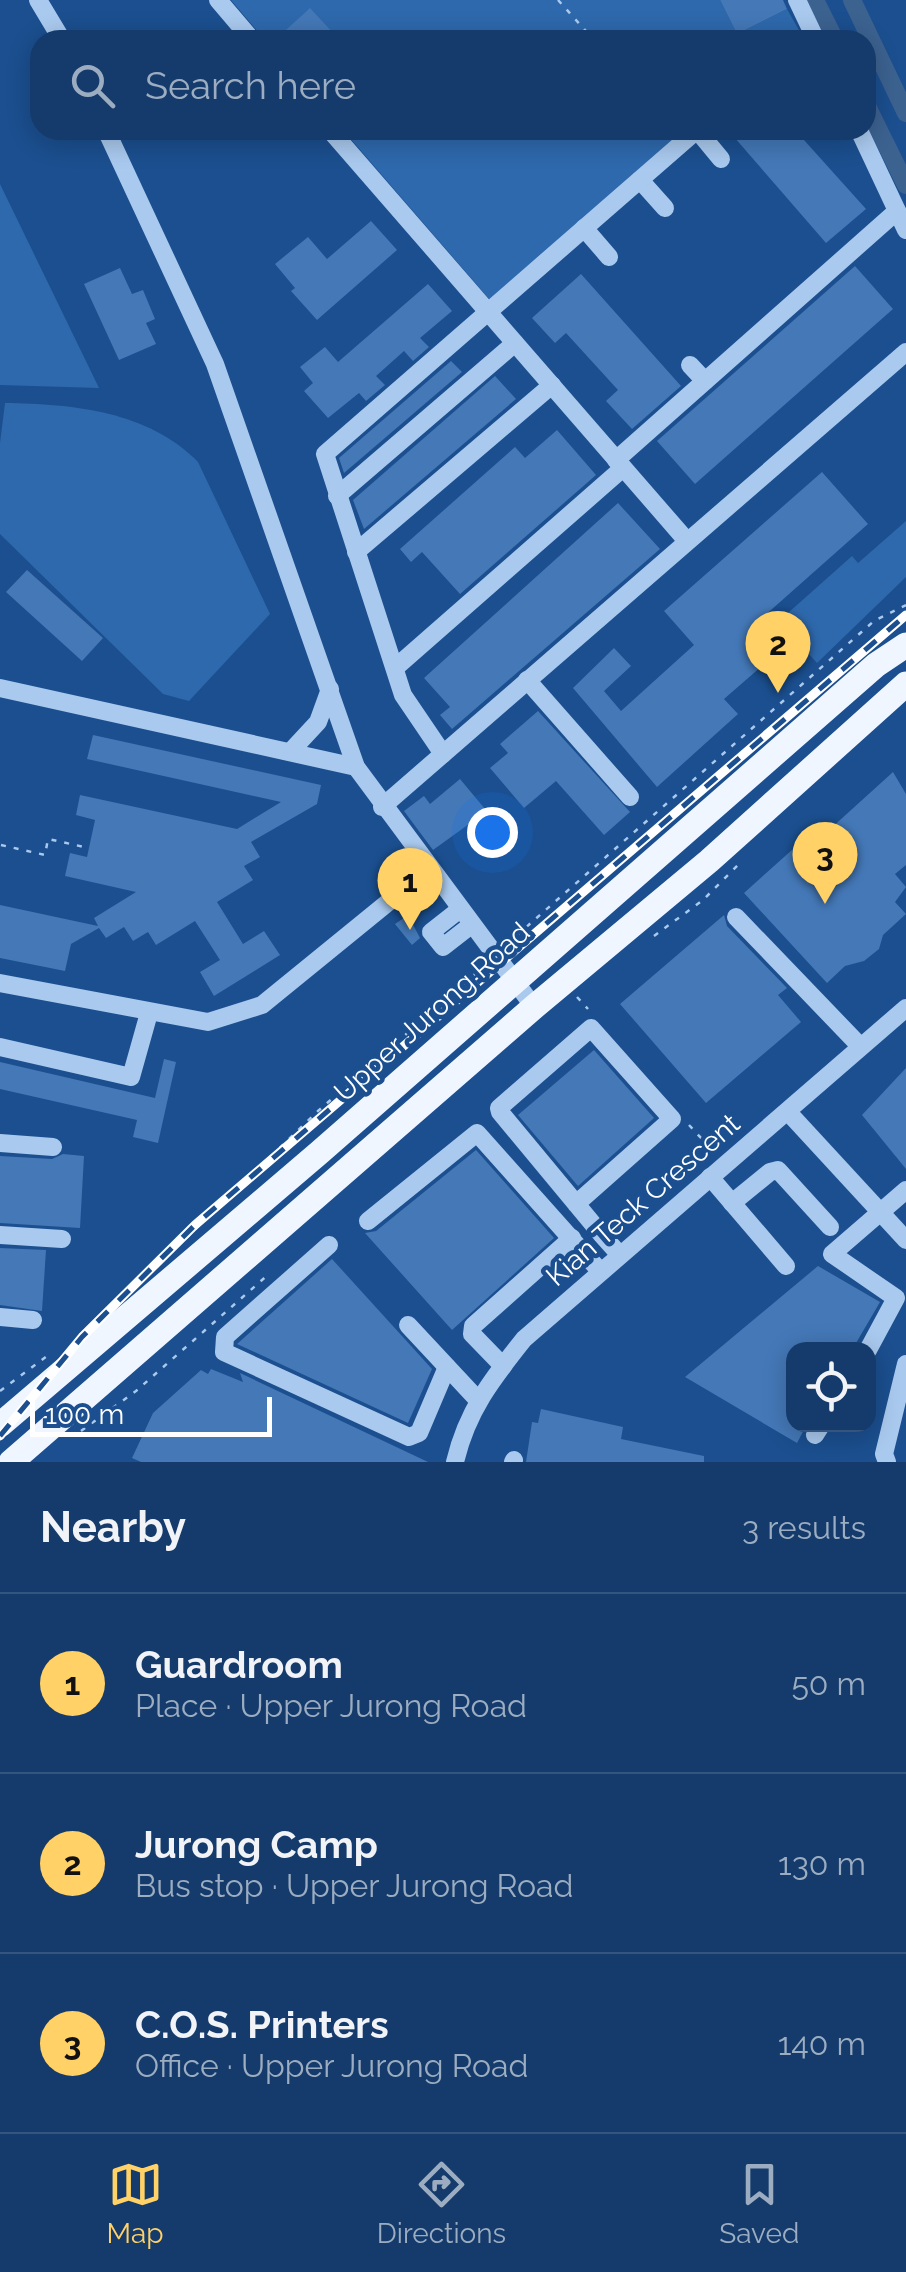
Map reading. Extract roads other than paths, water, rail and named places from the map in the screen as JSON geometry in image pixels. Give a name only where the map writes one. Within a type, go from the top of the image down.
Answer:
[{"type":"main road","name":"Upper Jurong Road","points":[[0,1424],[320,1152],[512,979],[876,666],[906,646]]},
{"type":"main road","points":[[11,1462],[534,1007],[695,874],[906,684]]},
{"type":"street","points":[[38,0],[56,30]]},
{"type":"street","points":[[218,0],[244,30]]},
{"type":"street","points":[[797,0],[808,30]]},
{"type":"street","points":[[111,140],[215,364],[356,767],[464,918],[534,1007]]},
{"type":"street","points":[[339,140],[687,541]]},
{"type":"street","points":[[443,754],[410,710],[324,458],[327,451],[686,140]]},
{"type":"street","points":[[705,140],[721,159]]},
{"type":"street","points":[[864,140],[906,230]]},
{"type":"street","points":[[640,180],[665,208]]},
{"type":"street","points":[[394,668],[620,464],[705,380],[897,210]]},
{"type":"street","points":[[584,228],[609,256]]},
{"type":"street","points":[[812,259],[825,274]]},
{"type":"street","points":[[337,496],[515,343]]},
{"type":"street","points":[[382,807],[906,352]]},
{"type":"street","points":[[690,364],[705,380]]},
{"type":"street","points":[[356,552],[552,386]]},
{"type":"street","points":[[527,680],[630,797]]},
{"type":"street","points":[[0,688],[356,767]]},
{"type":"street","points":[[292,750],[318,722],[330,688]]},
{"type":"street","points":[[0,982],[208,1022],[262,1005],[429,869]]},
{"type":"street","points":[[736,917],[860,1046]]},
{"type":"street","name":"Kian Teck Crescent","points":[[454,1462],[478,1399],[524,1339],[906,1008]]},
{"type":"street","points":[[0,1047],[131,1076],[149,1012]]},
{"type":"street","points":[[576,1204],[672,1119],[591,1028],[499,1108],[576,1204],[618,1254]]},
{"type":"street","points":[[788,1112],[906,1240]]},
{"type":"street","points":[[368,1221],[477,1132],[600,1271]]},
{"type":"street","points":[[0,1143],[54,1147]]},
{"type":"street","points":[[732,1204],[774,1170],[830,1226]]},
{"type":"street","points":[[710,1178],[786,1266]]},
{"type":"street","points":[[873,1342],[896,1304],[900,1288],[832,1257],[906,1190]]},
{"type":"street","points":[[0,1235],[62,1238]]},
{"type":"street","points":[[502,1366],[472,1334],[472,1326],[572,1238]]},
{"type":"street","points":[[329,1245],[225,1337],[224,1352],[408,1436],[419,1433],[448,1367]]},
{"type":"street","points":[[0,1317],[34,1320]]},
{"type":"street","points":[[408,1325],[478,1399]]},
{"type":"street","points":[[887,1462],[884,1454],[906,1364]]},
{"type":"waterway","points":[[815,0],[830,30]]},
{"type":"waterway","points":[[852,0],[866,30]]},
{"type":"waterway","points":[[876,50],[906,113]]},
{"type":"waterway","points":[[876,124],[906,185]]},
{"type":"railway","points":[[0,1436],[82,1337],[195,1225],[906,615]]},
{"type":"place","name":"Jurong Camp","points":[[778,693]]},
{"type":"place","name":"C.O.S. Printers","points":[[825,904]]},
{"type":"place","name":"Guardroom","points":[[410,930]]}]
